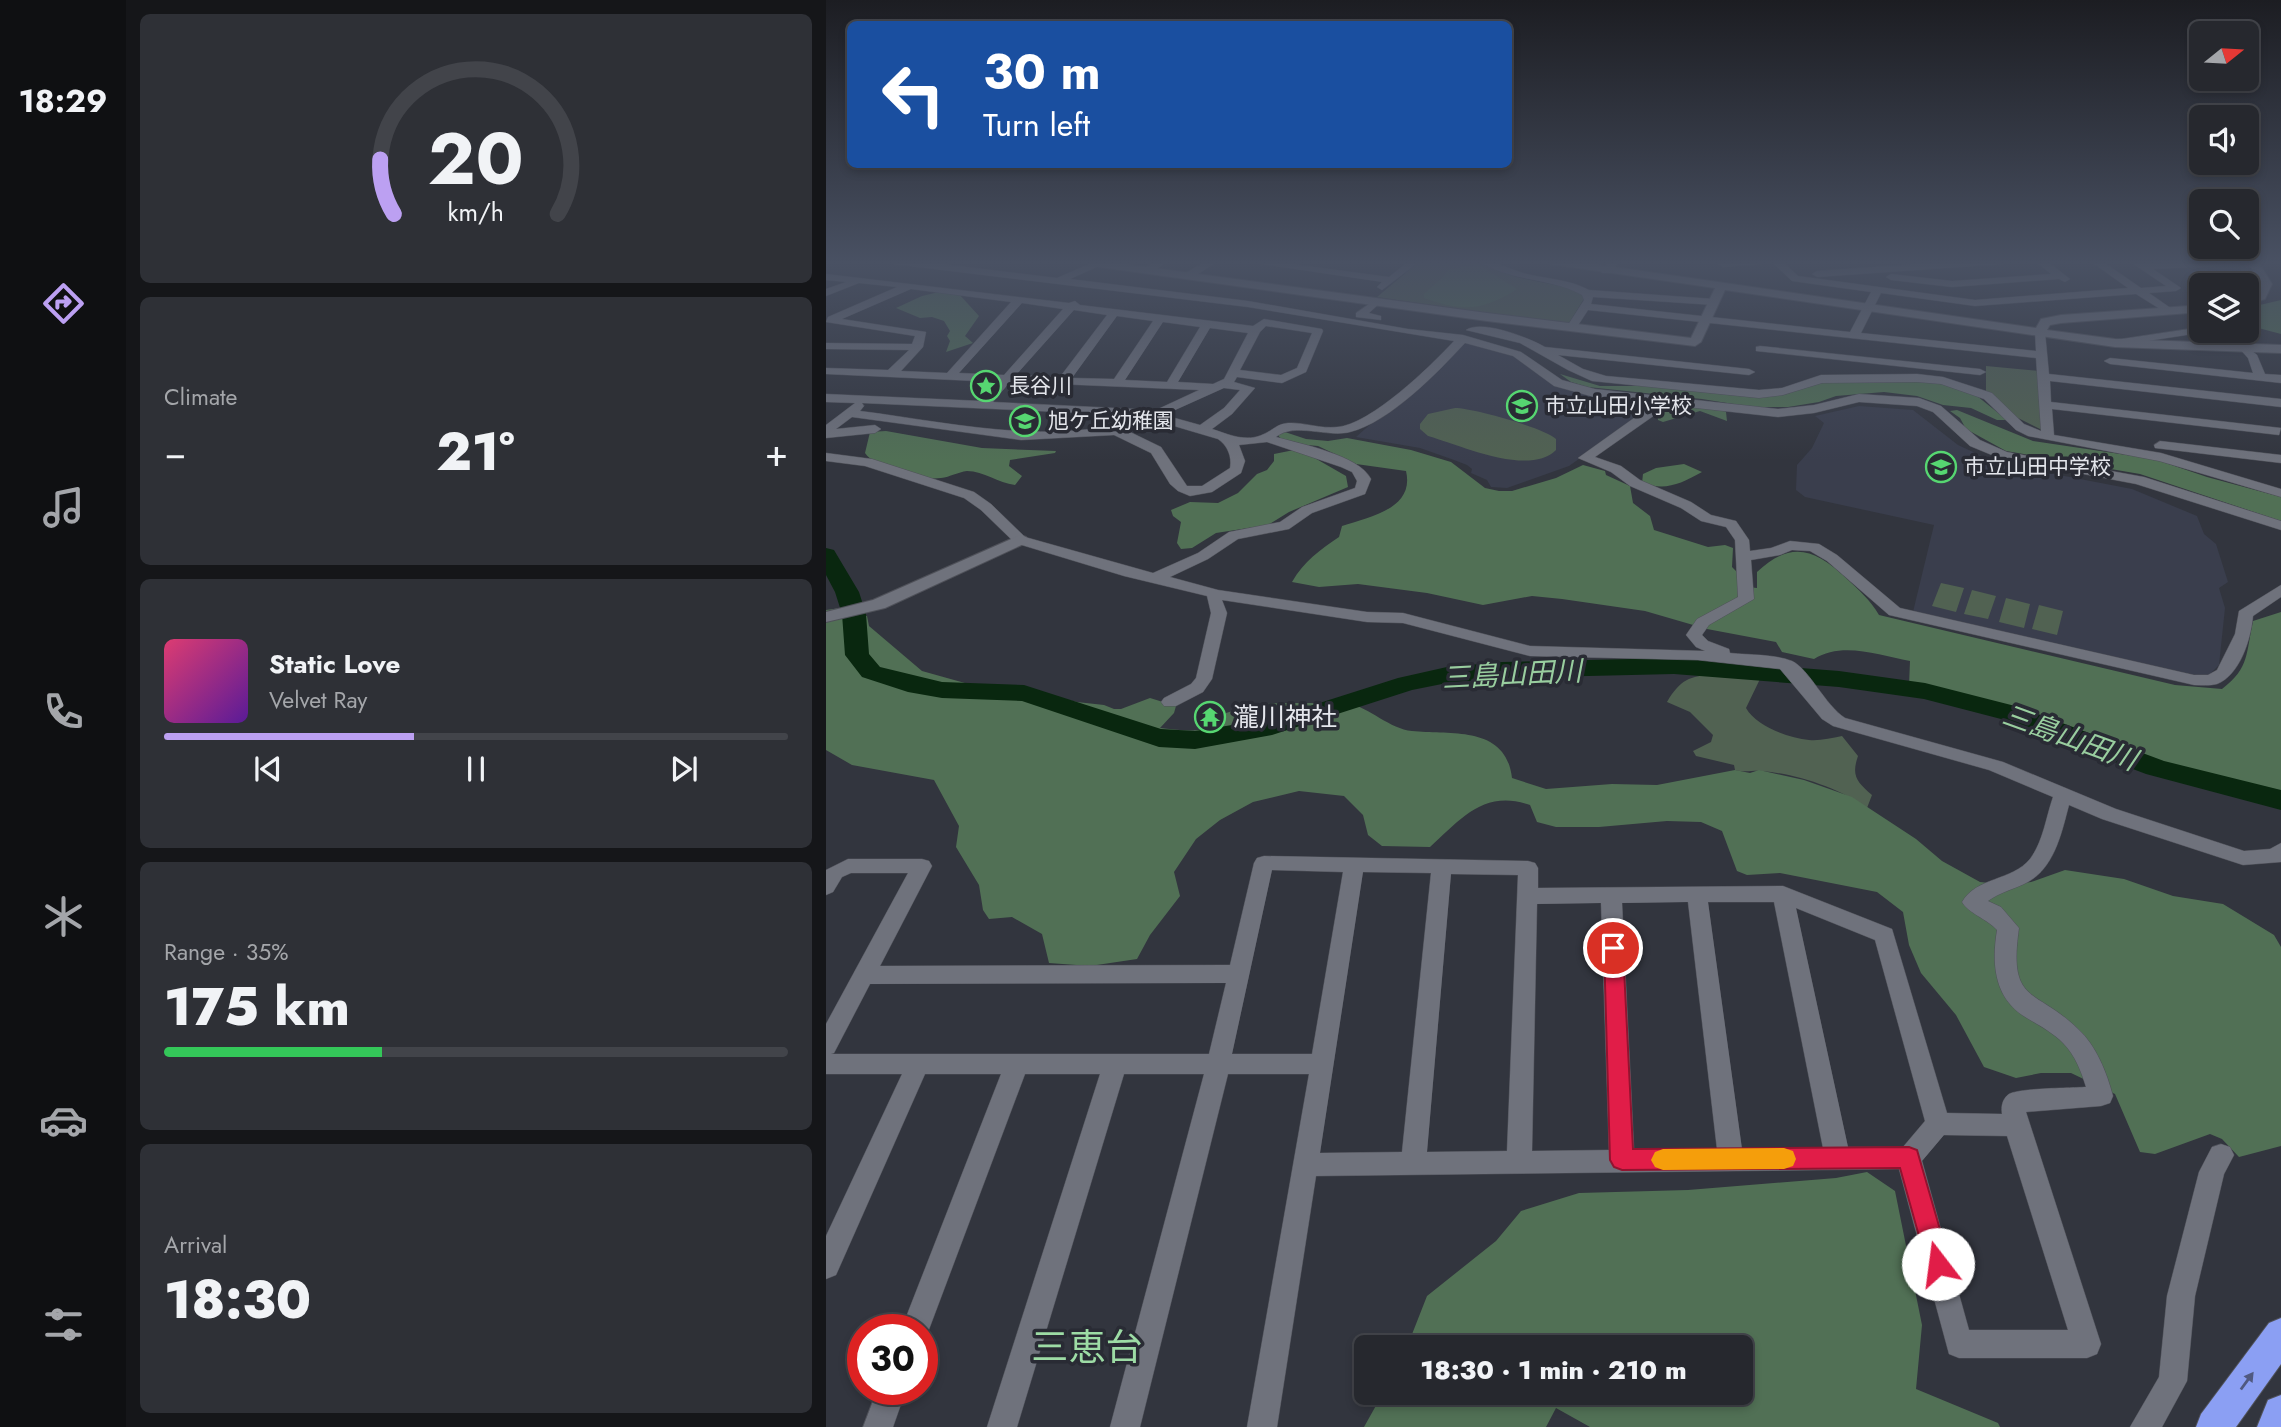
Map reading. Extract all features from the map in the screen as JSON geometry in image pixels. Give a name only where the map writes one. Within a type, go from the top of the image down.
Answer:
[{"type":"highway","points":[[2214,1427],[2281,1335]]},
{"type":"highway","points":[[2275,1427],[2281,1413]]},
{"type":"street","points":[[883,328],[920,332],[921,339],[917,347],[893,372]]},
{"type":"street","points":[[952,374],[994,328]]},
{"type":"street","points":[[984,405],[1052,328]]},
{"type":"street","points":[[1065,379],[1103,328]]},
{"type":"street","points":[[1118,382],[1154,328]]},
{"type":"street","points":[[1171,384],[1205,328]]},
{"type":"street","points":[[850,413],[1021,436],[1116,431],[1158,415],[1219,386],[1235,373],[1259,328]]},
{"type":"street","points":[[1235,373],[1282,379],[1302,370],[1318,331],[1278,328]]},
{"type":"street","points":[[1382,328],[1493,344],[1517,354],[1566,386],[1594,393],[1778,413],[1814,409],[1859,398],[1919,402],[1937,409],[1976,443],[2004,455],[2152,483],[2281,526]]},
{"type":"street","points":[[1437,328],[1506,334],[1542,349],[1572,370],[1595,378],[1743,393],[1769,393],[1813,379],[1932,379],[1980,392],[1997,403],[2021,427],[2048,437],[2161,451],[2281,458]]},
{"type":"street","points":[[1568,328],[1695,342]]},
{"type":"street","points":[[1685,365],[1702,328]]},
{"type":"street","points":[[1743,393],[1768,328]]},
{"type":"street","points":[[1774,328],[2043,355]]},
{"type":"street","points":[[1854,335],[1858,328]]},
{"type":"street","points":[[2009,328],[2111,342],[2280,350]]},
{"type":"street","points":[[2042,328],[2040,332],[2048,437]]},
{"type":"street","points":[[2111,342],[2189,332]]},
{"type":"street","points":[[1267,438],[1275,430],[1284,427],[1333,432],[1361,424],[1438,366],[1463,338]]},
{"type":"street","points":[[2111,342],[2112,384]]},
{"type":"street","points":[[826,346],[917,347]]},
{"type":"street","points":[[2244,347],[2253,357],[2260,376]]},
{"type":"street","points":[[1542,349],[1749,372]]},
{"type":"street","points":[[1760,349],[1980,372]]},
{"type":"street","points":[[1980,349],[1980,392]]},
{"type":"street","points":[[1813,379],[1821,355]]},
{"type":"street","points":[[2110,361],[2281,379]]},
{"type":"street","points":[[826,371],[1249,388],[1228,411],[1202,430]]},
{"type":"street","points":[[826,395],[847,371]]},
{"type":"street","points":[[2045,377],[2275,402],[2280,432],[2046,405]]},
{"type":"street","points":[[826,395],[867,400],[1158,415],[1223,436],[1231,442],[1238,461],[1236,470],[1203,491],[1191,494],[1181,489],[1157,452],[1116,431]]},
{"type":"street","points":[[826,433],[867,400]]},
{"type":"street","points":[[1668,400],[1585,458],[1616,468],[1635,483],[1686,505],[1706,518],[1731,524],[1741,536],[1746,599],[1703,622],[1694,635],[1702,644],[1732,657]]},
{"type":"street","points":[[2153,417],[2161,451]]},
{"type":"street","points":[[826,433],[875,429]]},
{"type":"street","points":[[1153,579],[1203,556],[1234,536],[1284,526],[1307,510],[1356,493],[1364,485],[1362,474],[1353,468],[1307,449],[1267,438],[1231,442]]},
{"type":"street","points":[[2161,451],[2281,493]]},
{"type":"street","points":[[826,457],[867,462],[969,495],[986,507],[1020,540],[1153,579],[1216,594],[1367,617],[1403,618],[1530,651],[1732,657],[1790,667],[1820,706],[1839,722],[1996,766],[2109,814],[2243,858],[2276,856],[2281,850]]},
{"type":"street","points":[[829,616],[879,604],[1020,540]]},
{"type":"street","points":[[1743,557],[1775,552],[1790,545],[1814,547],[1832,558],[1886,607],[1903,615],[2194,680],[2211,680],[2224,673],[2244,634],[2245,614],[2281,590]]},
{"type":"street","points":[[1170,702],[1197,688],[1204,679],[1219,613],[1214,600],[1216,594]]},
{"type":"street","points":[[1909,1158],[1959,1344],[2087,1344],[2016,1125],[2013,1107],[2017,1102],[2101,1096],[2096,1077],[2071,1035],[2020,1002],[2005,975],[2004,953],[2008,928],[1994,913],[1972,902],[1979,895],[2030,871],[2046,844],[2063,794]]},
{"type":"street","points":[[1125,1427],[1219,1062],[1264,863],[1528,867],[1519,1163]]},
{"type":"street","points":[[1262,1427],[1354,864]]},
{"type":"street","points":[[826,887],[835,873],[848,866],[922,866],[826,1046]]},
{"type":"street","points":[[1413,1164],[1442,866]]},
{"type":"street","points":[[1527,896],[1783,894],[1884,935],[1938,1124]]},
{"type":"street","points":[[1783,894],[1839,1158]]},
{"type":"street","points":[[1611,895],[1622,1160]]},
{"type":"street","points":[[1697,895],[1731,1159]]},
{"type":"street","points":[[866,975],[1239,974]]},
{"type":"street","points":[[826,1065],[1016,1066],[1219,1062],[1322,1064]]},
{"type":"street","points":[[1002,1427],[1115,1065]]},
{"type":"street","points":[[826,1266],[917,1066]]},
{"type":"street","points":[[921,1314],[1016,1066]]},
{"type":"street","points":[[1938,1124],[2016,1125]]},
{"type":"street","points":[[1306,1165],[1909,1158],[1938,1124]]},
{"type":"street","points":[[2145,1427],[2173,1381],[2181,1296],[2212,1172],[2221,1155]]},
{"type":"street","points":[[878,1427],[886,1405]]},
{"type":"shaded area","points":[[1470,341],[1520,359],[1552,384],[1572,391],[1658,403],[1569,466],[1507,488],[1491,487],[1487,480],[1471,473],[1472,469],[1467,465],[1420,448],[1356,437],[1462,343]]},
{"type":"shaded area","points":[[1859,406],[1913,410],[1958,445],[1997,463],[2132,489],[2197,516],[2204,534],[2216,544],[2228,582],[2219,588],[2225,608],[2219,665],[2209,675],[2200,676],[1913,612],[1934,525],[1805,497],[1796,490],[1797,465],[1812,448],[1824,423],[1815,416]]},
{"type":"green space","points":[[948,328],[971,328],[965,336],[973,343],[946,352],[950,331]]},
{"type":"green space","points":[[2259,328],[2259,328],[2281,328],[2281,334]]},
{"type":"green space","points":[[1986,366],[2039,371],[2044,431],[2012,415],[1986,392]]},
{"type":"green space","points":[[1560,374],[1600,386],[1649,386],[1767,397],[1787,394],[1812,384],[1842,380],[1934,382],[1960,388],[1977,396],[2007,420],[1997,420],[1971,408],[1943,405],[1917,396],[1884,392],[1836,396],[1788,407],[1752,407],[1588,387],[1571,382]]},
{"type":"green space","points":[[1673,404],[1723,410],[1726,412],[1727,421],[1700,411],[1663,422],[1658,420],[1657,412]]},
{"type":"green space","points":[[1455,408],[1524,424],[1556,439],[1556,450],[1544,458],[1512,460],[1475,452],[1428,436],[1420,429],[1420,424],[1428,414]]},
{"type":"green space","points":[[1957,410],[2033,441],[2154,459],[2281,497],[2281,521],[2140,474],[2006,451],[1966,429],[1960,418],[1950,411]]},
{"type":"green space","points":[[886,431],[982,448],[1056,451],[1010,460],[1009,466],[1022,476],[1015,485],[967,471],[941,478],[922,478],[889,469],[865,453],[870,432]]},
{"type":"green space","points":[[1285,432],[1306,439],[1328,441],[1347,438],[1411,450],[1451,462],[1485,488],[1499,491],[1512,491],[1556,478],[1583,465],[1605,471],[1606,475],[1630,486],[1633,503],[1650,516],[1654,530],[1708,547],[1725,545],[1733,548],[1732,567],[1739,574],[1738,586],[1757,588],[1757,572],[1769,562],[1781,555],[1803,552],[1824,560],[1835,568],[1864,595],[1879,615],[2175,685],[2222,689],[2238,674],[2242,666],[2253,621],[2281,612],[2281,796],[2060,742],[1982,702],[1909,686],[1910,661],[1849,650],[1836,651],[1814,659],[1782,652],[1776,642],[1707,629],[1645,611],[1562,599],[1532,596],[1483,605],[1427,593],[1358,584],[1319,587],[1292,582],[1307,562],[1339,537],[1342,526],[1388,509],[1404,494],[1407,484],[1406,471],[1356,464],[1318,446],[1296,444],[1281,439],[1277,434]]},
{"type":"green space","points":[[1299,449],[1346,476],[1348,487],[1289,512],[1268,525],[1216,533],[1192,548],[1181,549],[1177,543],[1181,522],[1173,516],[1171,510],[1190,502],[1218,503],[1238,493],[1257,474],[1267,470],[1274,461],[1274,454]]},
{"type":"green space","points":[[1684,464],[1702,472],[1673,485],[1642,483],[1643,474],[1656,468]]},
{"type":"green space","points":[[1941,583],[1964,588],[1956,612],[1932,606]]},
{"type":"green space","points":[[1972,590],[1996,596],[1988,619],[1964,614]]},
{"type":"green space","points":[[2006,598],[2030,604],[2024,628],[1999,622]]},
{"type":"green space","points":[[2039,605],[2063,611],[2057,635],[2032,629]]},
{"type":"green space","points":[[840,608],[847,616],[867,616],[869,626],[922,671],[972,685],[1000,685],[1114,709],[1150,698],[1176,706],[1174,713],[1160,728],[1206,729],[1221,721],[1226,713],[1261,705],[1341,702],[1364,709],[1404,729],[1474,736],[1488,741],[1499,749],[1508,761],[1512,778],[1546,789],[1612,784],[1657,785],[1735,770],[1750,773],[1759,770],[1804,780],[1852,797],[1916,839],[1942,861],[1980,882],[2009,885],[2031,882],[2065,870],[2124,879],[2173,896],[2223,904],[2274,935],[2281,947],[2281,1146],[2239,1157],[2222,1139],[2210,1134],[2155,1154],[2140,1152],[2115,1094],[2071,1073],[2041,1073],[2016,1078],[1984,1067],[1956,1015],[1921,973],[1909,945],[1903,912],[1877,892],[1780,873],[1747,875],[1737,871],[1722,831],[1701,822],[1667,821],[1599,827],[1556,827],[1537,822],[1530,805],[1499,801],[1486,804],[1463,817],[1430,847],[1382,846],[1368,835],[1363,815],[1344,796],[1299,791],[1253,802],[1220,820],[1196,839],[1174,872],[1180,896],[1150,935],[1137,959],[1090,966],[1049,963],[1042,934],[1012,917],[989,919],[983,910],[979,885],[956,847],[959,826],[934,780],[852,765],[826,750],[826,610]]},
{"type":"green space","points":[[1715,674],[1760,679],[1746,708],[1757,720],[1773,730],[1809,740],[1842,736],[1858,756],[1855,769],[1857,778],[1872,795],[1867,808],[1831,788],[1803,779],[1759,771],[1739,771],[1735,770],[1734,765],[1696,756],[1693,751],[1711,742],[1713,735],[1690,712],[1667,702],[1686,680]]},
{"type":"green space","points":[[1867,1172],[1895,1191],[1922,1325],[1916,1389],[1998,1423],[2000,1427],[1590,1427],[1556,1408],[1546,1427],[1364,1427],[1376,1405],[1753,1405],[1753,1335],[1412,1335],[1427,1296],[1496,1241],[1521,1211],[1579,1193],[1688,1190],[1836,1178]]},
{"type":"waterway","name":"三島山田川","points":[[826,555],[847,592],[854,614],[857,655],[871,672],[917,686],[942,690],[1024,693],[1159,738],[1195,740],[1272,727],[1407,683],[1447,675],[1502,670],[1674,666],[1839,679],[1925,691],[2010,713],[2156,768],[2281,800]]},
{"type":"slow traffic","points":[[1663,1160],[1784,1159]]},
{"type":"place","name":"長谷川","points":[[986,386]]},
{"type":"place","name":"市立山田小学校","points":[[1522,406]]},
{"type":"place","name":"旭ケ丘幼稚園","points":[[1025,421]]},
{"type":"place","name":"市立山田中学校","points":[[1941,467]]},
{"type":"place","name":"瀧川神社","points":[[1210,717]]},
{"type":"district","name":"三恵台","points":[[1087,1347]]},
{"type":"route","points":[[1613,948],[1622,1160],[1909,1158],[1938,1264]]}]
